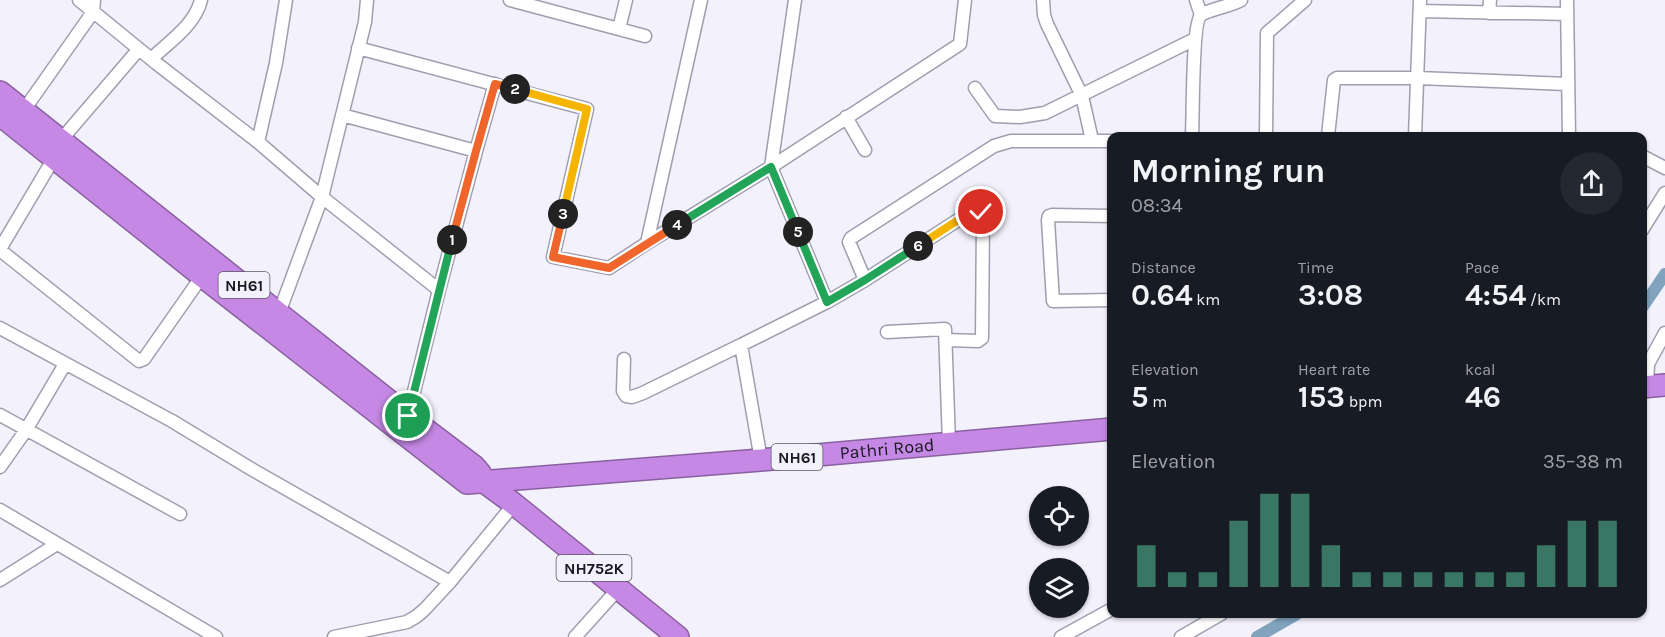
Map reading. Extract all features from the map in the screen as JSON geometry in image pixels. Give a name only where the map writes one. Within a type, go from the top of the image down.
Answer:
[{"type":"highway","name":"NH61","points":[[0,92],[24,110],[52,145],[202,276],[464,481],[467,483],[483,481],[477,468],[279,314],[52,145],[0,115]]},
{"type":"highway","name":"Pathri Road","points":[[483,481],[761,460],[1107,429]]},
{"type":"highway","name":"NH752K","points":[[483,481],[511,501],[678,637]]},
{"type":"street","points":[[79,0],[93,6],[151,59],[258,142],[322,197],[439,290]]},
{"type":"street","points":[[151,59],[191,21],[201,0]]},
{"type":"street","points":[[258,142],[276,63],[286,0]]},
{"type":"street","points":[[279,314],[322,197],[365,22],[367,0]]},
{"type":"street","points":[[511,0],[645,36]]},
{"type":"street","points":[[619,29],[626,0]]},
{"type":"street","points":[[647,243],[701,0]]},
{"type":"street","points":[[795,0],[771,167],[827,302]]},
{"type":"street","points":[[358,48],[587,109],[553,257],[609,268],[771,167],[960,44],[965,0]]},
{"type":"street","points":[[1043,0],[1047,24],[1082,96],[1092,140]]},
{"type":"street","points":[[1192,132],[1195,39],[1201,15],[1196,0]]},
{"type":"street","points":[[1201,15],[1240,0]]},
{"type":"street","points":[[1266,132],[1267,33],[1305,0]]},
{"type":"street","points":[[1567,0],[1569,132]]},
{"type":"street","points":[[1415,132],[1420,5],[1490,6],[1567,14]]},
{"type":"street","points":[[24,110],[93,6]]},
{"type":"street","points":[[975,88],[995,116],[1020,117],[1045,113],[1195,39]]},
{"type":"street","points":[[139,49],[52,145],[0,249],[139,361],[144,359],[202,276]]},
{"type":"street","points":[[1329,132],[1335,79],[1418,78],[1567,84]]},
{"type":"street","points":[[408,416],[439,290],[495,84]]},
{"type":"street","points":[[342,115],[476,151]]},
{"type":"street","points":[[846,117],[865,150]]},
{"type":"street","points":[[865,280],[849,239],[994,146],[1011,141],[1107,141]]},
{"type":"street","points":[[1647,159],[1665,168]]},
{"type":"street","points":[[1647,222],[1665,193]]},
{"type":"street","points":[[624,359],[623,391],[626,396],[632,397],[644,393],[827,302],[972,211],[978,210],[983,217],[982,338],[946,340]]},
{"type":"street","points":[[1107,216],[1052,215],[1048,220],[1053,301],[1107,300]]},
{"type":"street","points":[[0,328],[172,421],[253,470],[450,582]]},
{"type":"street","points":[[888,332],[945,329],[949,443]]},
{"type":"street","points":[[1652,386],[1648,364],[1665,333]]},
{"type":"street","points":[[741,345],[761,460]]},
{"type":"street","points":[[0,466],[26,430],[65,364]]},
{"type":"street","points":[[0,415],[180,514]]},
{"type":"street","points":[[334,637],[412,620],[450,582],[511,501]]},
{"type":"street","points":[[0,510],[216,637]]},
{"type":"street","points":[[0,580],[57,544]]},
{"type":"street","points":[[575,637],[619,588]]},
{"type":"street","points":[[1061,637],[1107,612]]},
{"type":"street","points":[[1180,637],[1214,618]]},
{"type":"waterway","points":[[1647,301],[1665,274]]},
{"type":"waterway","points":[[1257,637],[1290,618]]},
{"type":"route","points":[[408,416],[457,220],[495,84],[587,109],[553,257],[609,268],[771,167],[827,302],[972,211],[981,212]]}]
